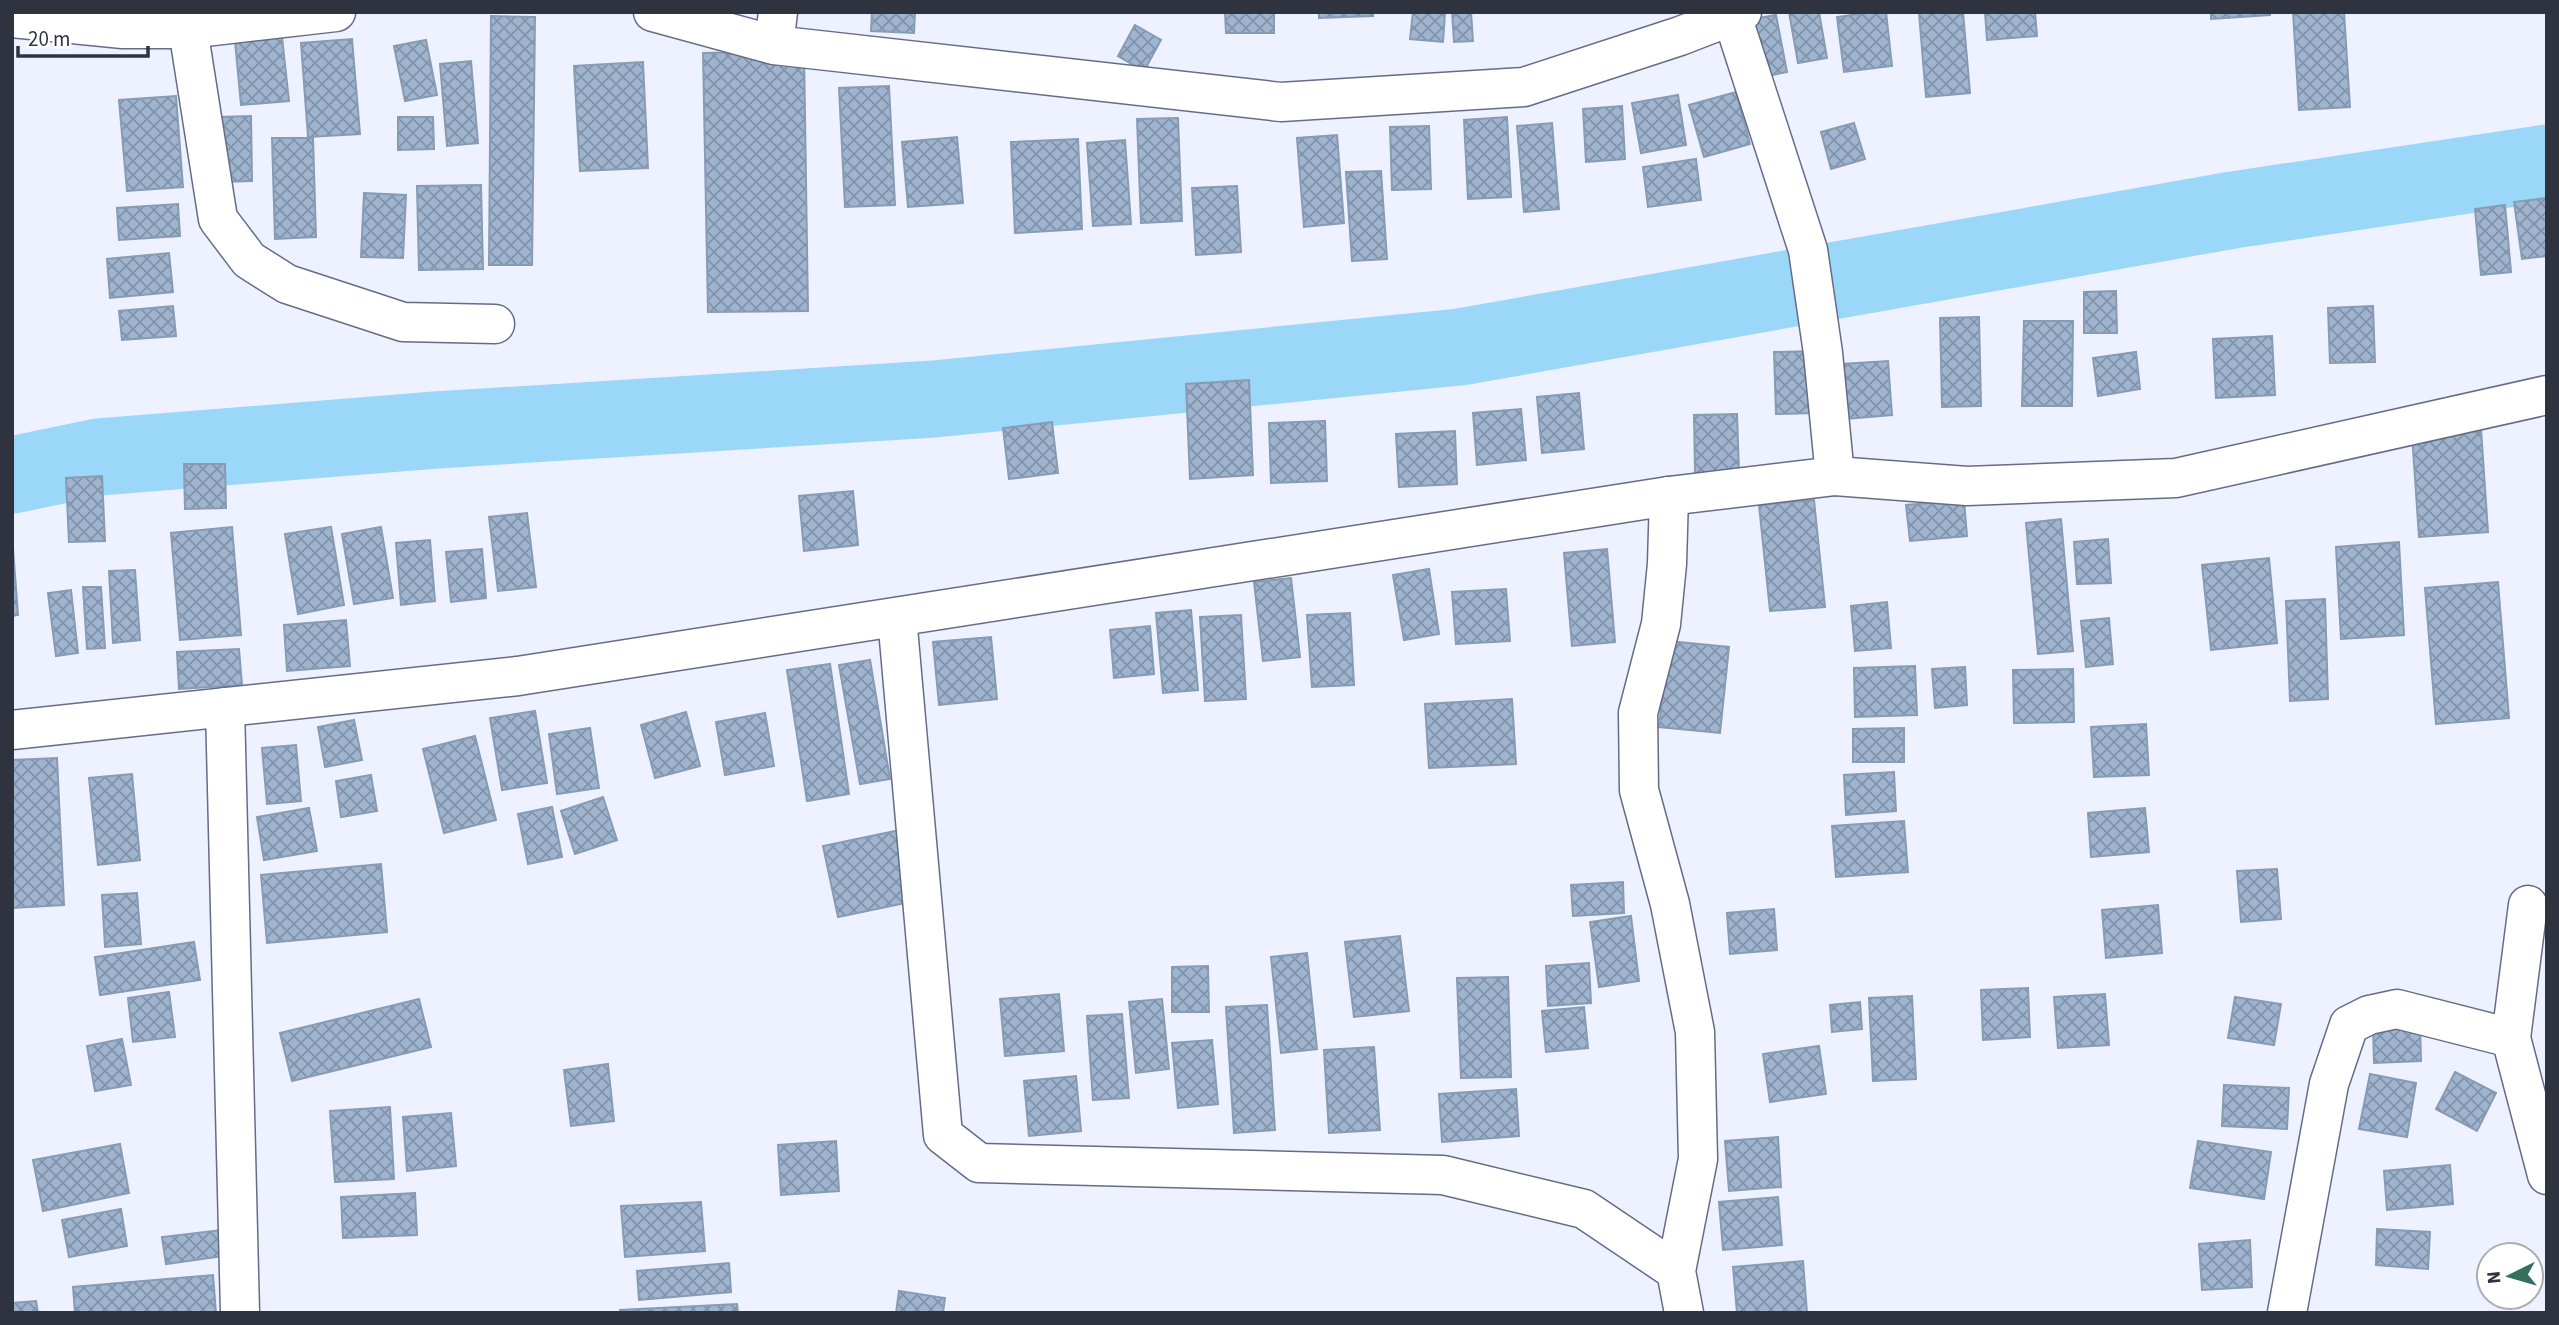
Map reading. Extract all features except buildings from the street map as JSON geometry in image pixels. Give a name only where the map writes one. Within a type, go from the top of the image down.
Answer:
[{"type":"street","points":[[25,17],[123,29],[188,29],[336,12]]},
{"type":"street","points":[[653,12],[1280,102],[1524,87],[1680,36],[1737,14],[1808,250],[1823,354],[1835,476]]},
{"type":"street","points":[[188,29],[218,219],[248,260],[287,284],[403,322],[495,324]]},
{"type":"street","points":[[12,730],[518,676],[1669,496],[1835,476],[1967,486],[2176,478],[2547,395]]},
{"type":"street","points":[[1669,496],[1667,564],[1661,624],[1638,713],[1638,738],[1639,790],[1670,904],[1695,1032],[1698,1159],[1676,1270],[1684,1313]]},
{"type":"street","points":[[897,617],[943,1135],[979,1163],[1443,1175],[1584,1209],[1676,1270]]},
{"type":"street","points":[[225,707],[240,1313]]},
{"type":"street","points":[[2528,905],[2511,1038],[2547,1175]]},
{"type":"street","points":[[2287,1313],[2329,1084],[2350,1025],[2370,1015],[2397,1009],[2511,1038]]},
{"type":"waterway","points":[[12,475],[99,457],[436,430],[934,399],[1460,347],[2233,210],[2547,163]]}]
